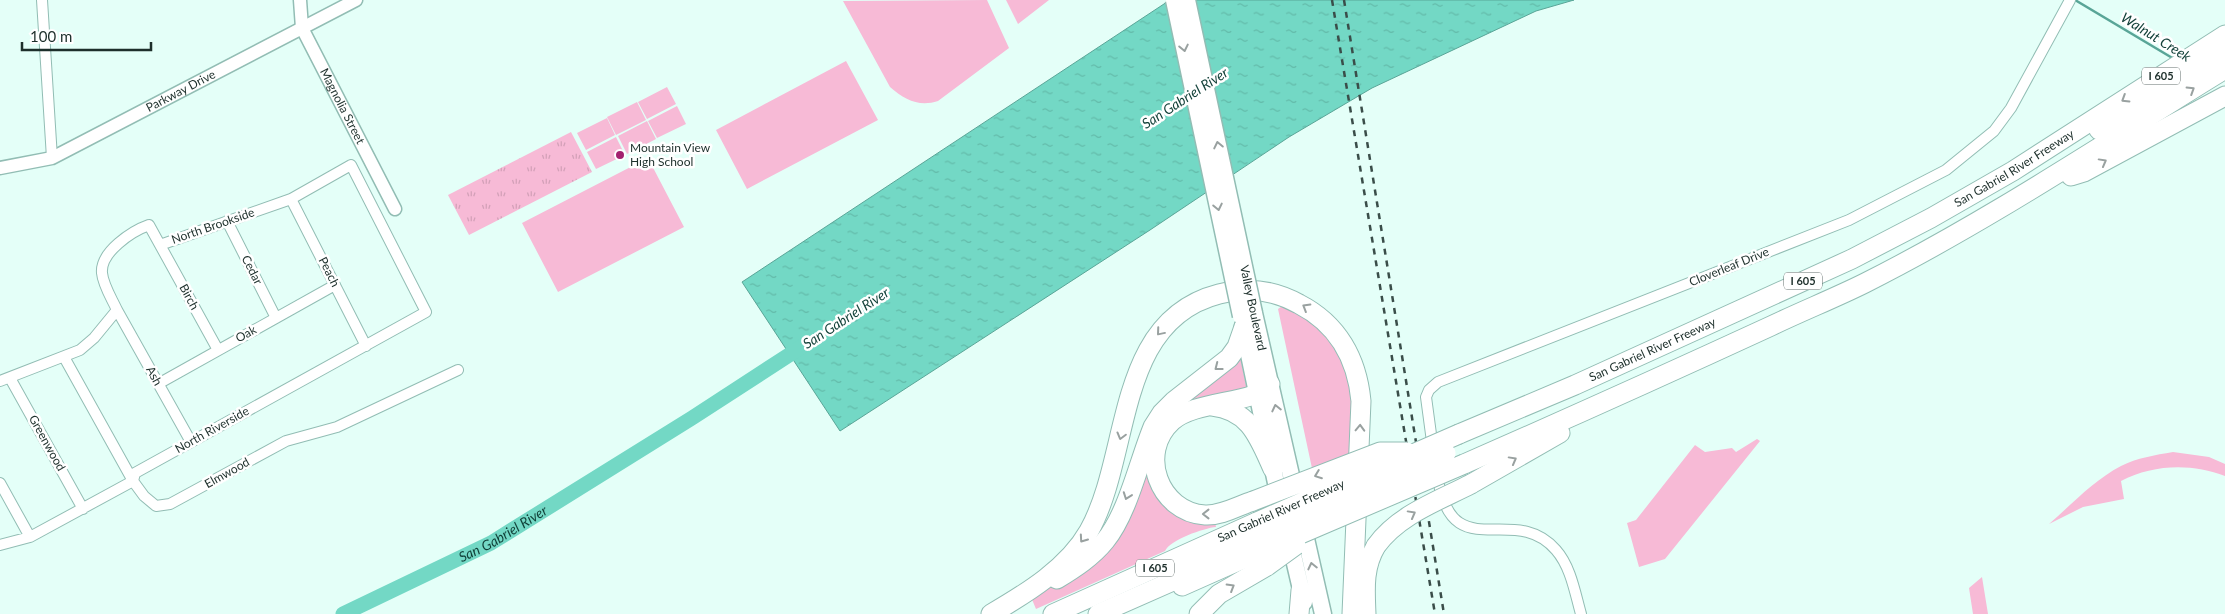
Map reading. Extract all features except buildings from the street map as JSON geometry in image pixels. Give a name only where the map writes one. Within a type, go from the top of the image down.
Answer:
[{"type":"highway","name":"San Gabriel River Freeway","points":[[1119,614],[1262,543],[1416,452],[1462,449],[1655,380],[1864,284],[2041,186],[2084,172],[2114,131],[2225,35]]},
{"type":"highway","points":[[2114,131],[2225,51]]},
{"type":"highway","name":"San Gabriel River Freeway","points":[[1053,614],[1337,517],[1575,385],[1852,259],[1931,218],[2005,176],[2114,131],[2225,69]]},
{"type":"highway","points":[[1098,614],[1262,543],[1462,449],[1863,273],[1964,220],[2104,134],[2225,96]]},
{"type":"highway","points":[[998,610],[1054,572],[1077,548],[1087,534],[1096,518],[1110,479],[1138,370],[1148,349],[1161,329],[1186,308],[1212,295],[1250,290],[1276,294],[1320,316],[1341,340],[1353,361],[1361,402],[1352,614]]},
{"type":"highway","points":[[998,610],[1078,566],[1105,541],[1119,520],[1153,427],[1162,413],[1174,401],[1229,358],[1237,347],[1246,319]]},
{"type":"highway","points":[[1366,614],[1365,576],[1369,558],[1389,530],[1408,516],[1471,484],[1655,380]]},
{"type":"highway","points":[[1264,389],[1181,414],[1164,430],[1154,453],[1155,471],[1160,486],[1176,504],[1194,513],[1208,515],[1222,512],[1380,452],[1416,452]]},
{"type":"highway","points":[[1208,406],[1228,409],[1250,424],[1260,440],[1272,469]]},
{"type":"highway","points":[[1083,614],[1262,543]]},
{"type":"highway","points":[[1199,614],[1219,594],[1262,543]]},
{"type":"highway","points":[[1299,614],[1301,590]]},
{"type":"main road","name":"Valley Boulevard","points":[[1174,0],[1246,319],[1323,614]]},
{"type":"main road","name":"Valley Boulevard","points":[[1187,0],[1246,319]]},
{"type":"main road","name":"Valley Boulevard","points":[[1264,389],[1272,469],[1307,614]]},
{"type":"street","points":[[42,0],[52,158]]},
{"type":"street","name":"Magnolia Street","points":[[300,0],[302,28],[395,209]]},
{"type":"street","name":"Parkway Drive","points":[[0,168],[52,158],[356,0]]},
{"type":"street","name":"Cloverleaf Drive","points":[[1581,614],[1566,565],[1561,556],[1547,542],[1537,535],[1518,530],[1470,528],[1461,525],[1448,512],[1439,490],[1426,397],[1429,390],[1438,382],[1857,216],[1946,170],[1994,131],[2011,108],[2027,83],[2070,0]]},
{"type":"street","name":"North Brookside","points":[[117,310],[102,272],[112,248],[137,230],[149,225],[160,244],[291,199],[351,165],[426,312]]},
{"type":"street","name":"Peach","points":[[291,199],[366,346]]},
{"type":"street","name":"Cedar","points":[[227,221],[276,318]]},
{"type":"street","name":"Birch","points":[[160,244],[218,350]]},
{"type":"street","name":"Oak","points":[[158,384],[335,285]]},
{"type":"street","points":[[5,379],[80,350],[94,338],[117,310]]},
{"type":"street","name":"Ash","points":[[117,310],[191,442]]},
{"type":"street","name":"North Riverside","points":[[0,545],[30,537],[84,508],[133,481],[135,473],[426,312]]},
{"type":"street","name":"Elmwood","points":[[64,357],[133,481],[144,496],[156,506],[170,504],[286,441],[337,427],[458,370]]},
{"type":"street","name":"Greenwood","points":[[5,379],[84,508]]},
{"type":"street","points":[[0,483],[30,537]]},
{"type":"green space","points":[[987,0],[1009,48],[938,101],[931,103],[912,101],[901,96],[890,87],[843,1]]},
{"type":"green space","points":[[1006,0],[1049,0],[1018,24]]},
{"type":"green space","points":[[846,61],[878,120],[747,189],[716,130]]},
{"type":"green space","points":[[667,87],[676,104],[647,119],[638,102]]},
{"type":"green space","points":[[637,102],[646,120],[616,135],[607,117]]},
{"type":"green space","points":[[677,106],[686,124],[657,138],[648,121]]},
{"type":"green space","points":[[607,118],[615,135],[586,150],[577,133]]},
{"type":"green space","points":[[647,121],[656,139],[627,154],[618,136]]},
{"type":"green space","points":[[571,132],[592,172],[469,235],[448,195]]},
{"type":"green space","points":[[616,137],[625,155],[596,169],[587,152]]},
{"type":"green space","points":[[648,158],[684,227],[558,292],[522,223]]},
{"type":"green space","points":[[1282,306],[1310,321],[1339,346],[1355,384],[1352,460],[1313,473],[1278,309]]},
{"type":"green space","points":[[1239,352],[1247,390],[1180,409],[1154,481],[1215,522],[1216,527],[1188,535],[1173,543],[1165,551],[1036,609],[1031,597],[1091,566],[1157,429]]},
{"type":"green space","points":[[1757,439],[1760,441],[1665,559],[1639,567],[1627,523],[1636,520],[1695,445],[1705,452],[1732,448],[1736,452]]},
{"type":"green space","points":[[2173,452],[2209,457],[2225,464],[2225,476],[2186,467],[2146,471],[2121,481],[2124,499],[2083,507],[2049,524],[2092,485],[2121,466],[2133,461]]},
{"type":"green space","points":[[1982,577],[1988,614],[1973,614],[1969,588]]},
{"type":"water","points":[[1170,0],[1574,0],[1536,11],[1372,88],[1289,137],[1150,230],[840,431],[742,282]]},
{"type":"waterway","name":"Walnut Creek","points":[[2075,0],[2174,59]]},
{"type":"waterway","name":"San Gabriel River","points":[[343,614],[491,543],[692,418],[806,344]]},
{"type":"railway","points":[[1332,0],[1435,614]]},
{"type":"railway","points":[[1344,0],[1444,614]]},
{"type":"place","name":"Mountain View High School","points":[[620,155]]}]
